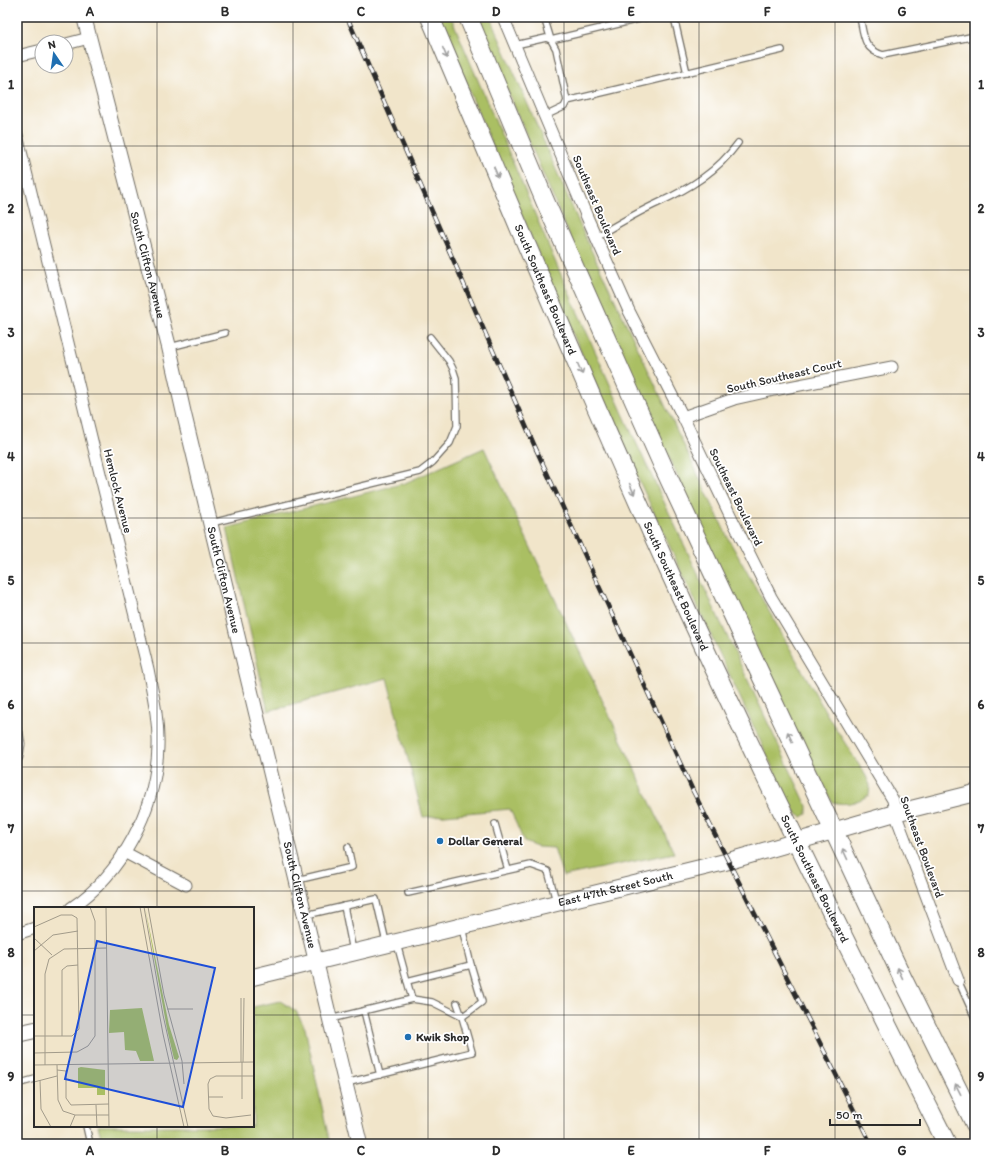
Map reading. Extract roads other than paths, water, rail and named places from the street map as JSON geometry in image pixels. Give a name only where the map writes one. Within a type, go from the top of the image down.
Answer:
[{"type":"main road","name":"South Southeast Boulevard","points":[[430,17],[620,463],[692,622],[795,841],[947,1144]]},
{"type":"main road","points":[[468,17],[545,201],[663,466],[903,979],[975,1124]]},
{"type":"main road","name":"East 47th Street South","points":[[254,977],[729,861],[895,812],[975,793]]},
{"type":"main road","points":[[17,1034],[34,1030]]},
{"type":"street","name":"South Clifton Avenue","points":[[84,17],[169,347],[210,524],[360,1144]]},
{"type":"street","name":"Southeast Boulevard","points":[[503,17],[629,311],[684,417],[771,597],[893,800],[895,812],[958,980]]},
{"type":"street","points":[[74,42],[89,38]]},
{"type":"street","points":[[17,56],[34,52]]},
{"type":"street","name":"Hemlock Avenue","points":[[17,135],[155,704],[158,748],[154,779],[139,824],[124,852],[95,888],[72,907]]},
{"type":"street","name":"South Southeast Court","points":[[684,417],[734,400],[774,390],[892,367]]},
{"type":"street","points":[[17,732],[19,744],[17,756]]},
{"type":"street","points":[[124,852],[186,885]]},
{"type":"street","points":[[17,934],[34,928]]},
{"type":"lane","points":[[544,17],[551,40],[556,49],[567,101],[564,107],[545,116]]},
{"type":"lane","points":[[515,45],[537,38],[546,38],[551,40],[648,17]]},
{"type":"lane","points":[[674,17],[687,73]]},
{"type":"lane","points":[[860,17],[866,43],[872,52],[883,55],[975,36]]},
{"type":"lane","points":[[567,101],[782,50]]},
{"type":"lane","points":[[596,237],[706,177],[728,156],[738,143]]},
{"type":"lane","points":[[169,347],[225,333]]},
{"type":"lane","points":[[210,524],[420,472],[433,462],[450,443],[457,426],[456,378],[451,365],[430,337]]},
{"type":"lane","points":[[495,824],[508,870]]},
{"type":"lane","points":[[297,880],[352,867],[348,847]]},
{"type":"lane","points":[[408,893],[531,865],[548,871],[556,903]]},
{"type":"lane","points":[[305,915],[376,899],[407,981],[412,999]]},
{"type":"lane","points":[[344,906],[354,952]]},
{"type":"lane","points":[[462,926],[471,965],[482,1002],[462,1017]]},
{"type":"lane","points":[[407,981],[471,965]]},
{"type":"lane","points":[[449,970],[452,978]]},
{"type":"lane","points":[[958,980],[975,1018]]},
{"type":"lane","points":[[330,1019],[412,999],[432,1002],[462,1017]]},
{"type":"lane","points":[[346,1084],[472,1052],[457,1003]]},
{"type":"lane","points":[[364,1011],[380,1075]]},
{"type":"lane","points":[[17,1084],[34,1079]]},
{"type":"lane","points":[[86,1127],[90,1144]]},
{"type":"railway","points":[[347,17],[536,449],[693,791],[871,1144]]},
{"type":"place","name":"Dollar General","points":[[440,841]]},
{"type":"place","name":"Kwik Shop","points":[[408,1037]]}]
